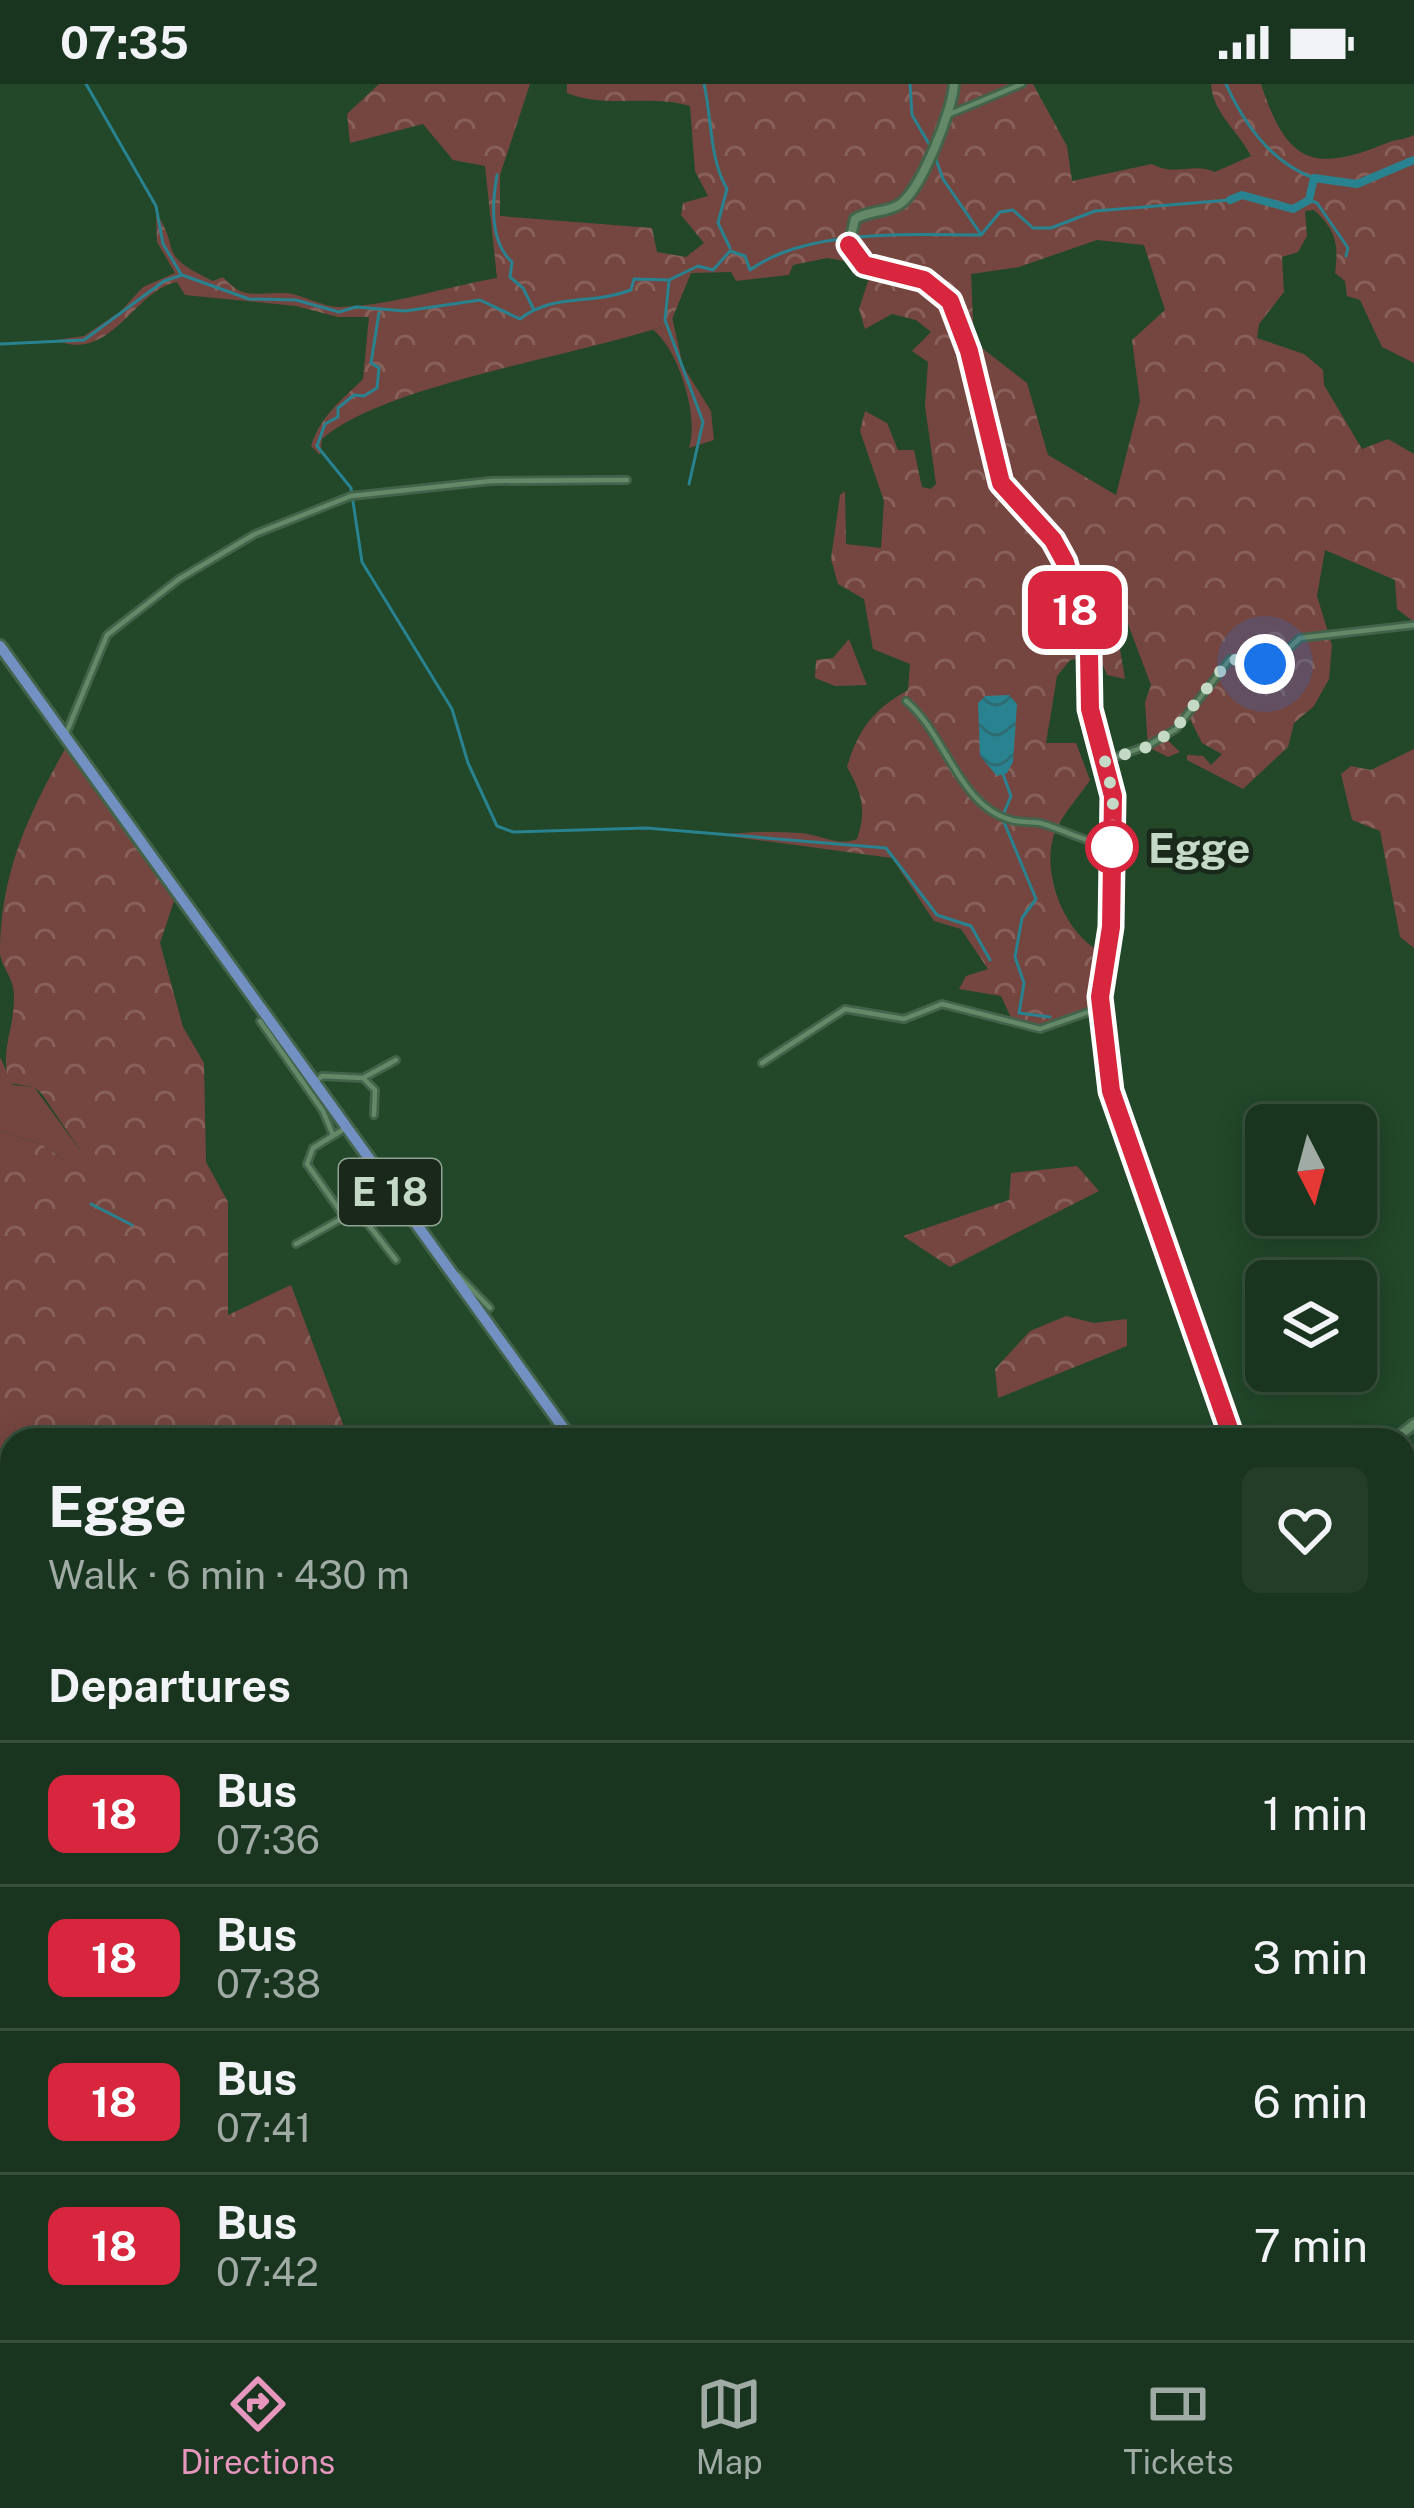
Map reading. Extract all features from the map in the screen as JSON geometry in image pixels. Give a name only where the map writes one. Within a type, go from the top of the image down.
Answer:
[{"type":"highway","name":"E 18","points":[[0,646],[317,1080],[339,1132],[485,1312],[564,1428]]},
{"type":"main road","points":[[954,84],[950,114],[909,196],[896,206],[860,215],[849,240],[867,266],[932,285],[956,311],[1001,483],[1053,540],[1065,562],[1089,652],[1090,709],[1113,796],[1111,927],[1100,1008],[1115,1109],[1229,1428]]},
{"type":"street","points":[[950,114],[1022,84]]},
{"type":"street","points":[[64,736],[111,631],[231,546],[354,495],[491,481],[627,480]]},
{"type":"street","points":[[1105,761],[1150,746],[1176,728],[1230,659],[1272,664],[1300,638],[1414,625]]},
{"type":"street","points":[[906,701],[933,731],[972,791],[1001,815],[1042,824],[1075,839],[1112,844]]},
{"type":"street","points":[[762,1063],[839,1011],[904,1019],[942,1004],[1040,1029],[1100,1008]]},
{"type":"street","points":[[260,1021],[339,1132],[313,1148],[307,1164],[343,1215]]},
{"type":"street","points":[[308,1068],[316,1066],[317,1080],[364,1078],[396,1060]]},
{"type":"street","points":[[364,1078],[375,1090],[374,1115]]},
{"type":"street","points":[[296,1244],[343,1215],[359,1211],[396,1260]]},
{"type":"street","points":[[485,1312],[498,1304]]},
{"type":"green space","points":[[379,84],[530,84],[500,175],[500,216],[652,228],[657,252],[686,257],[704,243],[681,215],[683,203],[708,196],[695,171],[690,106],[582,98],[567,93],[567,84],[1033,84],[1067,146],[1072,181],[1152,164],[1215,172],[1251,156],[1221,113],[1211,84],[1261,84],[1281,131],[1306,155],[1340,158],[1414,135],[1414,363],[1382,347],[1360,300],[1347,296],[1345,281],[1335,273],[1334,238],[1314,210],[1305,211],[1307,236],[1298,252],[1282,257],[1284,292],[1259,324],[1257,338],[1304,354],[1323,370],[1324,385],[1362,449],[1388,439],[1414,454],[1414,622],[1397,609],[1395,580],[1325,550],[1317,596],[1332,645],[1329,679],[1314,706],[1294,723],[1288,747],[1243,789],[1187,760],[1187,755],[1203,756],[1211,765],[1222,754],[1202,743],[1188,715],[1164,737],[1180,752],[1168,757],[1148,747],[1145,702],[1151,685],[1128,624],[1117,631],[1125,679],[1107,675],[1099,656],[1070,660],[1057,676],[1046,743],[1076,743],[1090,780],[1053,838],[1051,871],[1069,921],[1104,953],[1090,1006],[1041,1027],[1014,1024],[1001,996],[959,989],[966,976],[988,969],[961,929],[934,921],[892,858],[720,835],[779,832],[842,842],[857,839],[862,811],[847,767],[869,721],[908,690],[910,664],[873,649],[864,599],[838,584],[831,559],[840,495],[845,491],[846,544],[881,548],[884,501],[860,431],[865,411],[887,423],[898,450],[914,450],[922,487],[931,489],[936,484],[925,406],[928,362],[912,351],[931,332],[916,320],[892,314],[865,329],[859,309],[873,266],[827,258],[793,265],[789,275],[736,281],[731,272],[691,273],[670,324],[389,403],[322,439],[320,455],[311,446],[320,426],[363,379],[369,317],[338,317],[296,306],[185,295],[177,282],[162,288],[92,342],[75,345],[56,340],[84,336],[121,311],[143,287],[175,273],[157,242],[156,213],[172,251],[183,264],[213,281],[223,277],[244,292],[359,306],[497,278],[485,166],[453,160],[423,124],[350,143],[347,114]],"holes":[[[1097,240],[1144,245],[1165,310],[1132,340],[1140,401],[1116,495],[1048,455],[1027,383],[974,342],[971,274],[1019,267]]]},
{"type":"green space","points":[[672,317],[683,366],[711,411],[714,440],[689,448],[692,419],[684,384],[671,352],[653,330],[669,324]]},
{"type":"green space","points":[[849,639],[867,685],[835,686],[815,678],[816,660],[833,658]]},
{"type":"green space","points":[[65,749],[174,901],[160,943],[183,1027],[204,1063],[206,1162],[228,1202],[228,1315],[291,1285],[345,1428],[0,1428],[0,1131],[41,1144],[67,1162],[82,1153],[42,1094],[34,1087],[9,1083],[6,1059],[14,996],[0,954],[1,925],[11,871],[39,798]]},
{"type":"green space","points":[[1414,749],[1414,948],[1400,937],[1380,831],[1352,820],[1341,774],[1351,766],[1371,770]]},
{"type":"green space","points":[[0,1057],[13,1085],[34,1087],[82,1153],[78,1159],[67,1162],[41,1144],[0,1131]]},
{"type":"green space","points":[[1077,1166],[1099,1191],[950,1267],[903,1236],[1009,1200],[1011,1173]]},
{"type":"green space","points":[[1066,1316],[1094,1323],[1127,1319],[1127,1346],[998,1398],[995,1369],[1030,1331]]},
{"type":"water","points":[[1009,695],[1017,704],[1013,762],[1007,773],[997,776],[980,756],[978,703],[985,696]]},
{"type":"waterway","points":[[86,84],[156,206],[163,244],[181,274]]},
{"type":"waterway","points":[[704,84],[714,151],[727,189],[718,223],[730,248]]},
{"type":"waterway","points":[[910,84],[912,115],[929,144]]},
{"type":"waterway","points":[[1226,84],[1241,113],[1272,152],[1314,178]]},
{"type":"waterway","points":[[934,154],[943,179],[980,233]]},
{"type":"waterway","points":[[1230,200],[1242,195],[1293,209],[1309,200],[1314,178],[1357,184],[1414,160]]},
{"type":"waterway","points":[[497,175],[496,233],[512,262],[510,277],[523,288],[533,308]]},
{"type":"waterway","points":[[0,344],[84,340],[164,281],[182,275],[249,299],[296,300],[339,312],[356,307],[405,311],[480,300],[520,319],[559,302],[631,290],[634,279],[669,280],[698,266],[713,270],[730,251],[745,256],[750,270],[774,256],[830,240],[981,235],[1000,212],[1013,210],[1033,228],[1051,228],[1095,211],[1230,200]]},
{"type":"waterway","points":[[1309,200],[1317,203],[1348,248],[1346,256]]},
{"type":"waterway","points":[[669,281],[665,320],[703,422],[689,484]]},
{"type":"waterway","points":[[379,313],[371,363],[379,368],[377,388],[364,396],[354,395],[338,408],[338,417],[325,424],[317,446],[351,488],[362,562],[452,709],[468,763],[497,826],[513,832],[646,828],[886,848],[937,915],[971,926],[990,960]]},
{"type":"waterway","points":[[1003,774],[1011,796],[1004,813]]},
{"type":"waterway","points":[[1004,822],[1036,899],[1022,918],[1015,957],[1024,983],[1019,1013],[1050,1017]]},
{"type":"waterway","points":[[91,1204],[132,1225]]},
{"type":"bus line","name":"18","points":[[849,245],[864,265],[924,280],[950,301],[969,351],[1001,483],[1047,532],[1065,562],[1089,652],[1090,709],[1113,796],[1111,927],[1100,997],[1111,1091],[1229,1428]]},
{"type":"place","name":"Egge","points":[[1112,847]]},
{"type":"route","points":[[1112,847],[1113,796],[1105,761],[1150,746],[1186,720],[1230,659],[1242,657],[1265,664]]}]
